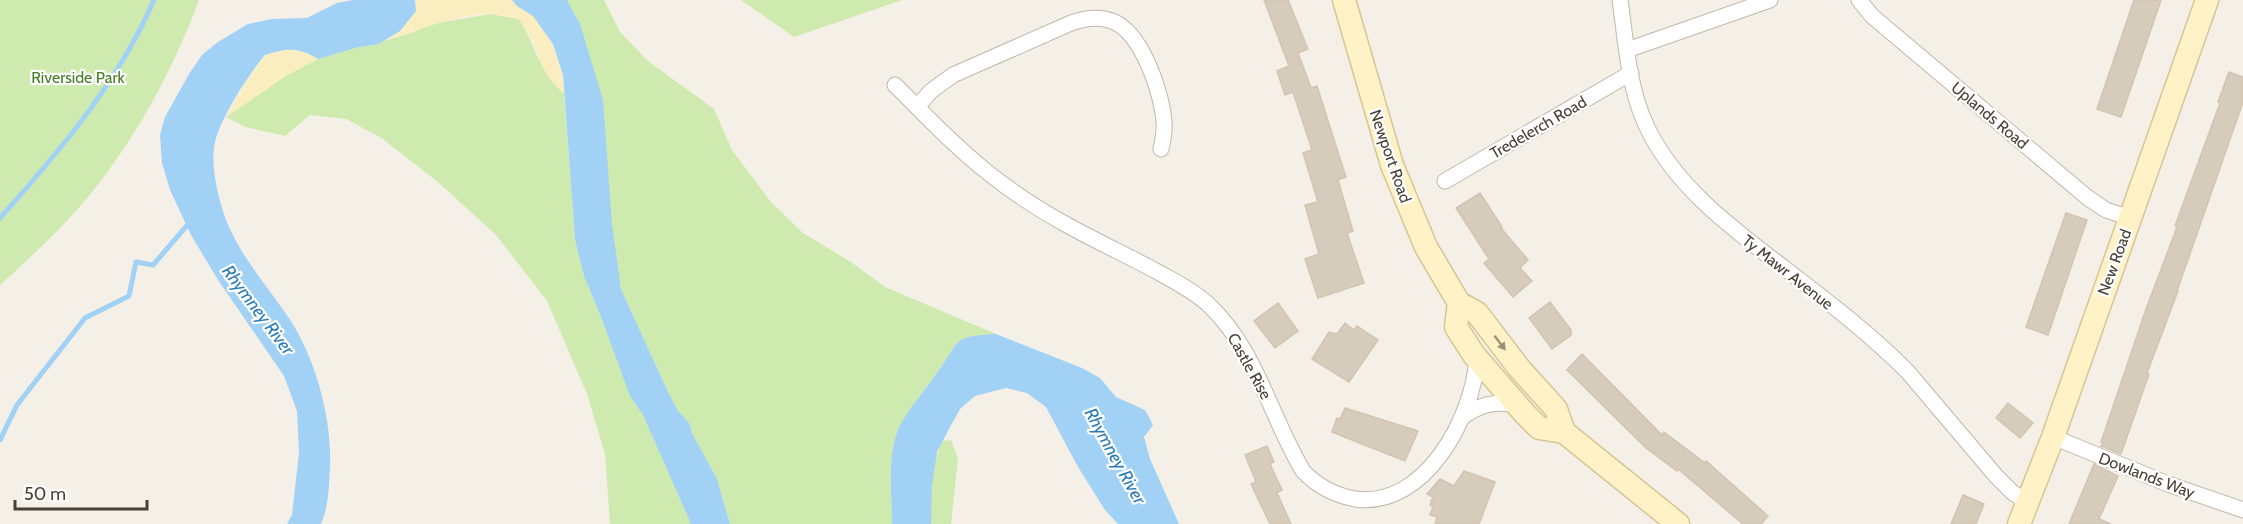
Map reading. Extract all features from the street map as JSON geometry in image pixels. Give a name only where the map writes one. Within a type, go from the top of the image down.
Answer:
[{"type":"main road","name":"Newport Road","points":[[1344,0],[1392,165],[1426,248],[1459,303],[1477,313],[1519,368],[1556,409],[1564,432]]},
{"type":"main road","name":"New Road","points":[[2019,524],[2053,437],[2207,0]]},
{"type":"main road","name":"Newport Road","points":[[1459,303],[1456,327],[1476,357],[1539,428],[1564,432],[1674,523]]},
{"type":"street","name":"Ty Mawr Avenue","points":[[1620,0],[1631,73],[1639,107],[1656,143],[1693,190],[1733,229],[1841,313],[1894,358],[1996,476],[2013,493],[2028,501]]},
{"type":"street","points":[[1628,50],[1770,0]]},
{"type":"street","name":"Uplands Road","points":[[1858,0],[1872,16],[2088,198],[2106,210],[2130,218]]},
{"type":"street","points":[[917,107],[931,91],[953,75],[1071,23],[1086,18],[1101,18],[1114,21],[1128,31],[1143,54],[1161,99],[1165,124],[1161,149]]},
{"type":"street","name":"Tredelerch Road","points":[[1445,181],[1631,73]]},
{"type":"street","name":"Castle Rise","points":[[895,85],[972,161],[1014,194],[1171,280],[1209,305],[1247,353],[1303,471],[1312,481],[1325,489],[1348,498],[1370,499],[1399,493],[1409,488],[1435,462],[1461,418],[1475,380],[1476,357]]},
{"type":"street","points":[[1461,418],[1476,407],[1486,404],[1498,402],[1517,405]]},
{"type":"street","name":"Dowlands Way","points":[[2053,437],[2168,484],[2243,510]]},
{"type":"green space","name":"Riverside Park","points":[[0,0],[199,0],[179,50],[155,98],[112,166],[62,226],[0,285]]},
{"type":"green space","points":[[567,0],[604,0],[620,32],[648,61],[714,109],[732,150],[771,202],[803,233],[851,262],[885,287],[996,334],[970,337],[958,343],[901,423],[893,446],[892,524],[730,524],[717,479],[692,433],[690,424],[678,411],[668,392],[621,289],[580,24]]},
{"type":"green space","points":[[741,0],[902,0],[794,37]]},
{"type":"green space","points":[[491,14],[519,19],[543,68],[564,93],[575,240],[584,276],[630,396],[643,415],[691,524],[610,524],[605,454],[587,394],[547,301],[496,235],[439,183],[383,139],[346,119],[310,115],[285,136],[245,127],[226,117],[287,75],[318,59],[359,47],[379,44],[431,24]]},
{"type":"green space","points":[[951,440],[958,459],[951,524],[931,524],[933,471],[943,441]]},
{"type":"sand","points":[[415,0],[512,0],[542,26],[559,63],[564,93],[547,74],[532,40],[519,19],[491,14],[464,17],[387,40],[400,31],[416,11]]},
{"type":"sand","points":[[292,49],[305,52],[318,59],[287,75],[226,117],[265,55]]},
{"type":"water","name":"Rhymney River","points":[[353,0],[415,0],[416,11],[400,31],[379,44],[359,47],[318,59],[305,52],[293,50],[265,55],[229,109],[215,142],[214,164],[217,190],[229,226],[239,247],[287,315],[302,341],[310,358],[326,412],[330,466],[324,517],[321,524],[287,524],[292,515],[299,453],[297,411],[284,376],[218,280],[191,235],[170,190],[162,163],[160,135],[165,117],[189,74],[202,55],[218,42],[248,24],[272,19],[307,18],[337,3]]},
{"type":"water","points":[[512,0],[567,0],[580,24],[603,100],[612,224],[621,289],[668,392],[678,411],[690,424],[692,433],[717,479],[730,524],[691,524],[643,415],[630,396],[584,276],[575,240],[563,75],[553,44],[533,16]]},
{"type":"water","name":"Rhymney River","points":[[996,334],[1082,368],[1100,378],[1116,397],[1145,410],[1153,425],[1144,437],[1150,459],[1179,524],[1118,524],[1105,510],[1078,467],[1046,407],[1027,393],[1006,388],[975,396],[960,409],[950,427],[937,452],[932,486],[931,524],[892,524],[893,446],[901,423],[958,343],[970,337]]},
{"type":"building","points":[[1264,0],[1288,0],[1308,49],[1298,53],[1311,88],[1317,86],[1346,177],[1338,180],[1353,231],[1347,233],[1364,283],[1318,298],[1305,259],[1319,254],[1305,205],[1318,202],[1303,153],[1312,150],[1293,92],[1285,95],[1277,71],[1289,66]]},
{"type":"building","points":[[2134,0],[2161,0],[2121,117],[2097,109]]},
{"type":"building","points":[[2229,72],[2243,77],[2243,102],[2178,291],[2147,373],[2149,374],[2121,454],[2101,446],[2103,443],[2101,442]]},
{"type":"building","points":[[1480,193],[1501,228],[1528,260],[1520,268],[1532,281],[1513,297],[1484,263],[1489,259],[1456,208]]},
{"type":"building","points":[[2066,213],[2087,220],[2048,335],[2026,327]]},
{"type":"building","points":[[1550,302],[1571,330],[1571,335],[1552,349],[1529,318]]},
{"type":"building","points":[[1278,303],[1298,331],[1275,348],[1254,321]]},
{"type":"building","points":[[1345,323],[1354,330],[1357,326],[1378,340],[1349,382],[1312,359],[1329,332],[1337,334]]},
{"type":"building","points":[[1582,354],[1662,435],[1664,432],[1705,463],[1706,461],[1768,516],[1761,524],[1743,524],[1678,469],[1677,471],[1646,448],[1567,370]]},
{"type":"building","points":[[2008,403],[2033,423],[2020,438],[1996,418]]},
{"type":"building","points":[[1345,408],[1418,431],[1405,461],[1332,432],[1337,418],[1340,419]]},
{"type":"building","points":[[1267,446],[1274,462],[1270,464],[1282,490],[1277,493],[1291,524],[1270,524],[1251,484],[1256,482],[1245,455]]},
{"type":"building","points":[[2094,464],[2118,476],[2099,519],[2111,524],[2069,524]]},
{"type":"building","points":[[1464,471],[1495,482],[1479,524],[1435,524],[1437,517],[1430,515],[1433,497],[1427,494],[1440,479],[1454,486]]},
{"type":"building","points":[[1963,495],[1984,504],[1976,524],[1951,524]]},
{"type":"waterway","points":[[0,218],[86,115],[123,60],[154,0]]},
{"type":"waterway","points":[[0,440],[17,405],[85,318],[129,296],[136,262],[153,265],[190,222]]}]
